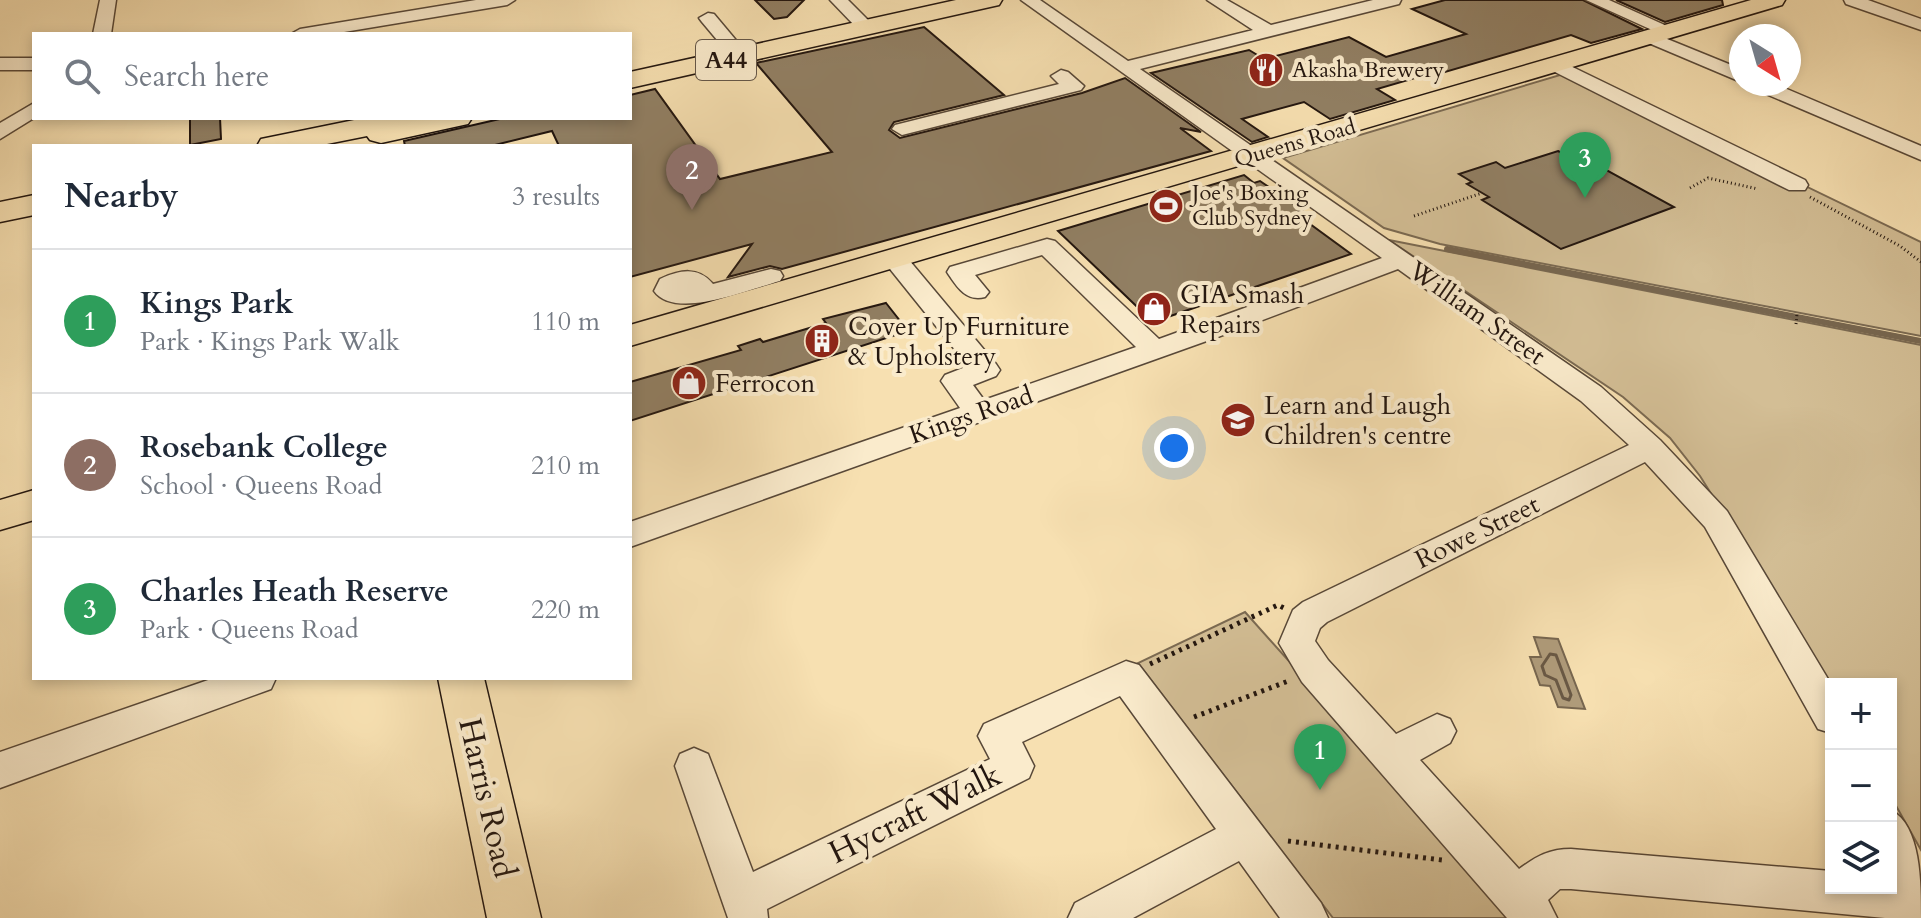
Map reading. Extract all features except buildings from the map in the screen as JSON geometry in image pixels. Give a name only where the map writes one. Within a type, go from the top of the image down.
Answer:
[{"type":"highway","name":"A44","points":[[632,71],[956,0]]},
{"type":"highway","name":"A44","points":[[632,80],[990,0]]},
{"type":"highway","points":[[338,142],[402,120]]},
{"type":"highway","points":[[305,144],[338,142],[447,120]]},
{"type":"highway","points":[[0,199],[32,193]]},
{"type":"highway","points":[[0,212],[32,205]]},
{"type":"main road","name":"Queens Road","points":[[632,335],[700,301],[895,259],[1774,0]]},
{"type":"main road","points":[[0,515],[32,506]]},
{"type":"main road","name":"Harris Road","points":[[461,680],[514,918]]},
{"type":"street","points":[[102,32],[108,0]]},
{"type":"street","points":[[307,32],[357,18],[408,26],[507,0]]},
{"type":"street","points":[[838,0],[861,22]]},
{"type":"street","name":"William Street","points":[[1029,0],[1591,394],[1650,447],[1716,519],[1825,707]]},
{"type":"street","points":[[1215,0],[1270,32]]},
{"type":"street","points":[[1003,91],[1092,68],[1270,32],[1391,0]]},
{"type":"street","points":[[1594,0],[1729,70]]},
{"type":"street","points":[[1852,0],[1921,25]]},
{"type":"street","points":[[1275,13],[1296,25]]},
{"type":"street","points":[[708,18],[734,49]]},
{"type":"street","points":[[0,64],[32,64]]},
{"type":"street","points":[[1556,65],[1802,190]]},
{"type":"street","points":[[902,129],[1074,86],[1061,76]]},
{"type":"street","points":[[1787,96],[1921,154]]},
{"type":"street","points":[[0,133],[32,110]]},
{"type":"street","points":[[976,292],[959,272],[1047,246],[1154,350]]},
{"type":"street","points":[[895,259],[986,370],[955,381],[978,412]]},
{"type":"street","name":"Kings Road","points":[[632,534],[1154,350],[1401,259]]},
{"type":"street","points":[[700,301],[771,276]]},
{"type":"street","name":"Rowe Street","points":[[1305,620],[1315,612],[1650,447]]},
{"type":"street","points":[[1305,620],[1297,643],[1315,671],[1527,908],[1538,878],[1553,869],[1921,900]]},
{"type":"street","points":[[1126,676],[1306,918]]},
{"type":"street","name":"Hycraft Walk","points":[[745,908],[1015,766],[997,736],[1126,676]]},
{"type":"street","points":[[0,770],[252,680]]},
{"type":"street","points":[[1392,756],[1437,731]]},
{"type":"street","points":[[694,766],[745,908]]},
{"type":"street","points":[[1090,918],[1246,835]]},
{"type":"street","points":[[1897,840],[1921,885]]},
{"type":"path","points":[[1690,188],[1708,178],[1761,189]]},
{"type":"path","points":[[1802,190],[1900,246],[1921,262]]},
{"type":"path","points":[[1414,216],[1482,193]]},
{"type":"path","points":[[1796,324],[1797,314]]},
{"type":"path","points":[[1126,676],[1278,605],[1305,620]]},
{"type":"path","points":[[1166,728],[1315,671]]},
{"type":"path","points":[[1246,835],[1446,860]]},
{"type":"shaded area","points":[[1570,72],[1921,242],[1921,336],[1440,244],[1384,228],[1283,158]]},
{"type":"shaded area","points":[[1389,240],[1921,345],[1921,850],[1897,808],[1897,678],[1827,678],[1700,476],[1670,438],[1623,397]]},
{"type":"shaded area","points":[[1245,612],[1519,918],[1333,918],[1138,663]]},
{"type":"water","points":[[1534,637],[1558,639],[1585,709],[1558,707],[1550,686],[1540,685],[1530,657],[1541,657]]},
{"type":"waterway","points":[[1447,249],[1921,341]]},
{"type":"place","name":"Akasha Brewery","points":[[1266,70]]},
{"type":"place","name":"Charles Heath Reserve","points":[[1585,198]]},
{"type":"place","name":"Joe's Boxing Club Sydney","points":[[1166,206]]},
{"type":"place","name":"Rosebank College","points":[[692,210]]},
{"type":"place","name":"GIA Smash Repairs","points":[[1154,309]]},
{"type":"place","name":"Cover Up Furniture & Upholstery","points":[[822,341]]},
{"type":"place","name":"Ferrocon","points":[[689,383]]},
{"type":"place","name":"Learn and Laugh Children's centre","points":[[1238,420]]},
{"type":"place","name":"Kings Park","points":[[1320,790]]}]
